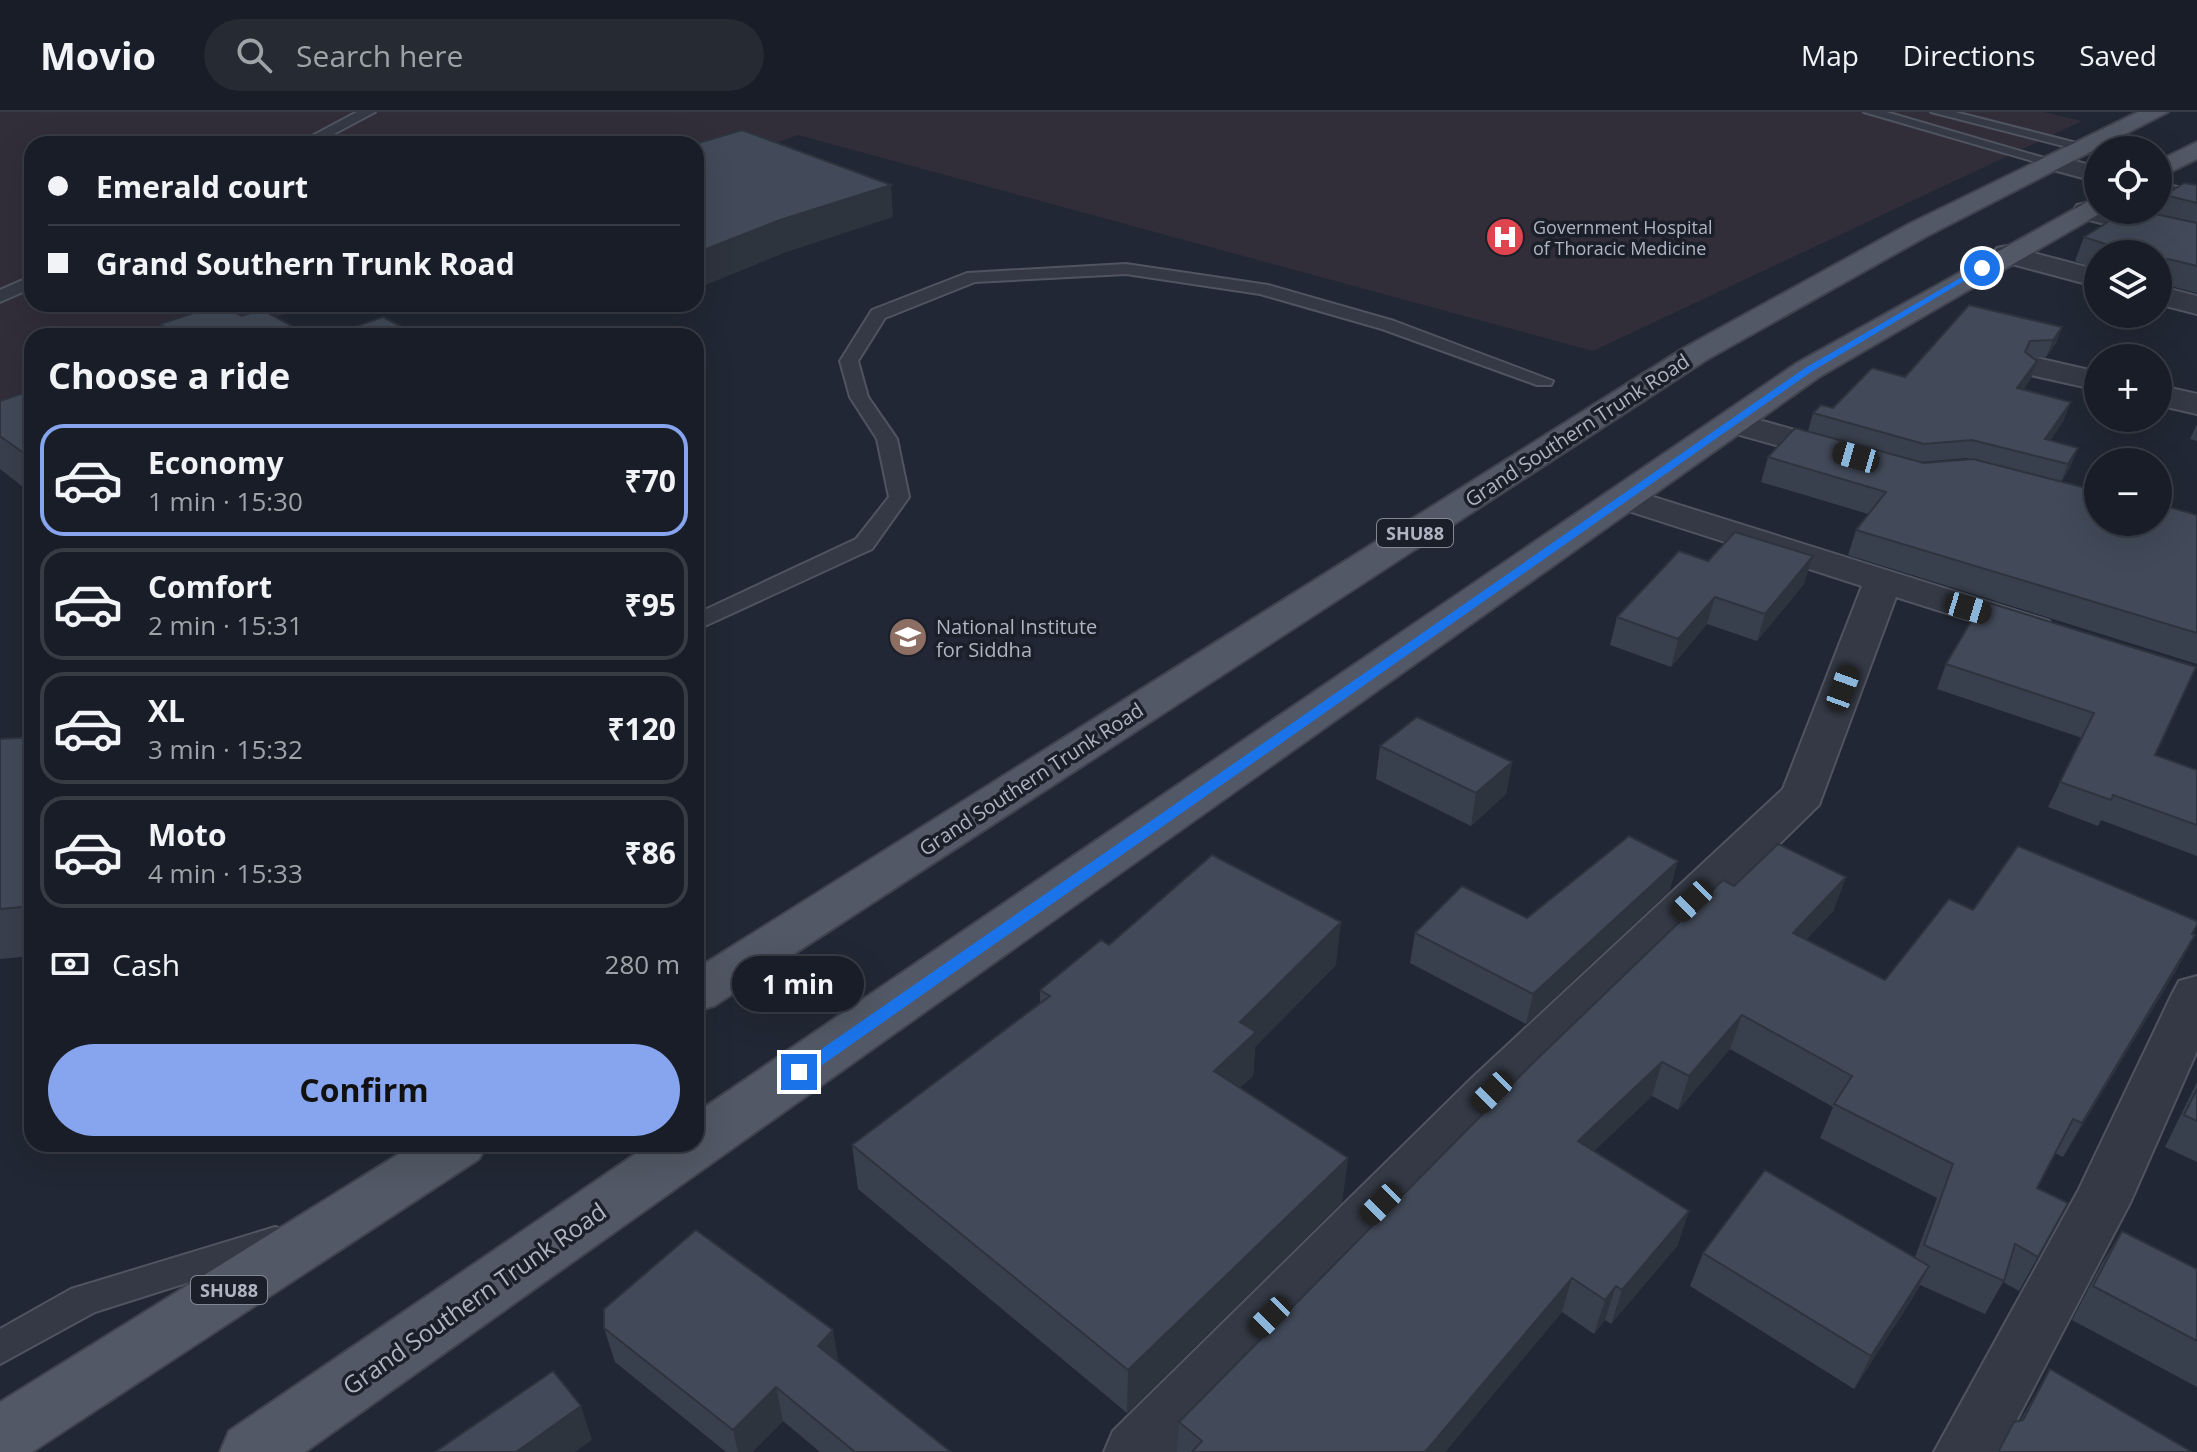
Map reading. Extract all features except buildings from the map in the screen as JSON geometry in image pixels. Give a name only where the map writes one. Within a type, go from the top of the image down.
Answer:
[{"type":"main road","name":"Grand Southern Trunk Road","points":[[2129,136],[2156,112]]},
{"type":"main road","points":[[2172,165],[2197,149]]},
{"type":"main road","name":"Grand Southern Trunk Road","points":[[704,988],[1695,354],[1918,230],[2084,176]]},
{"type":"main road","name":"Grand Southern Trunk Road","points":[[704,1138],[1808,370],[2007,254],[2084,177]]},
{"type":"main road","name":"SHU88","points":[[0,1437],[446,1152]]},
{"type":"main road","name":"Grand Southern Trunk Road","points":[[252,1452],[684,1152]]},
{"type":"street","points":[[2172,181],[2197,199]]},
{"type":"street","points":[[2171,224],[2197,239]]},
{"type":"street","points":[[2007,254],[2084,275]]},
{"type":"street","points":[[2172,299],[2197,305]]},
{"type":"street","points":[[2037,367],[2084,378]]},
{"type":"street","points":[[2172,398],[2197,404]]},
{"type":"street","points":[[1734,423],[1871,462]]},
{"type":"street","points":[[1625,499],[2062,638]]},
{"type":"street","points":[[1136,1452],[1492,1092],[1803,795],[1883,581]]},
{"type":"street","points":[[1966,1452],[2102,1201],[2197,994]]},
{"type":"lane","points":[[320,136],[368,112]]},
{"type":"lane","points":[[1871,112],[2084,174]]},
{"type":"lane","points":[[1938,112],[2084,174]]},
{"type":"lane","points":[[704,619],[864,544],[899,497],[887,439],[859,397],[849,361],[878,314],[973,277],[1126,269],[1262,289],[1388,325],[1544,381]]},
{"type":"lane","points":[[0,297],[24,285]]},
{"type":"lane","points":[[0,1348],[84,1300],[334,1222]]},
{"type":"shaded area","name":"Government Hospital of Thoracic Medicine","points":[[0,112],[2044,112],[2082,121],[1593,351],[798,135],[704,168],[704,136],[24,136],[24,312],[291,312],[245,328],[24,328],[24,405],[0,413]]},
{"type":"place","name":"Government Hospital of Thoracic Medicine","points":[[1505,237]]},
{"type":"place","name":"National Institute for Siddha","points":[[908,637]]},
{"type":"route","points":[[799,1072],[1808,370],[1982,268]]}]
